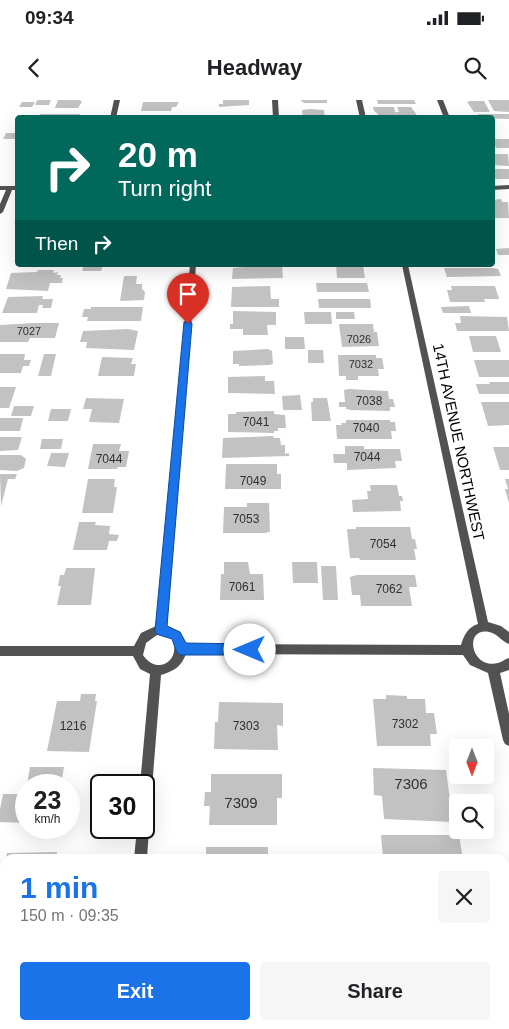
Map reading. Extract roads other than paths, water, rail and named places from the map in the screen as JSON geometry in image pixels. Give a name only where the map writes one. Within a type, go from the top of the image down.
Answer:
[{"type":"street","points":[[113,115],[117,100]]},
{"type":"street","points":[[275,100],[276,115]]},
{"type":"street","points":[[359,100],[362,115]]},
{"type":"street","points":[[440,100],[445,115]]},
{"type":"street","points":[[495,188],[509,187]]},
{"type":"street","points":[[0,188],[15,188]]},
{"type":"street","points":[[0,212],[10,188]]},
{"type":"street","points":[[161,630],[193,267]]},
{"type":"street","name":"14TH AVENUE NORTHWEST","points":[[405,267],[484,626]]},
{"type":"street","points":[[509,639],[497,629],[484,626],[478,627],[469,633],[466,644],[467,650],[474,661],[480,665],[493,669],[500,668],[509,663]]},
{"type":"street","points":[[161,630],[176,636],[180,640],[181,649],[178,660],[173,665],[167,669],[156,670],[140,662],[138,651],[140,642],[145,636],[161,630]]},
{"type":"street","points":[[181,649],[467,650]]},
{"type":"street","points":[[0,651],[138,651]]},
{"type":"street","points":[[493,669],[509,740]]},
{"type":"street","points":[[147,774],[156,670]]},
{"type":"street","points":[[140,854],[141,839]]}]
